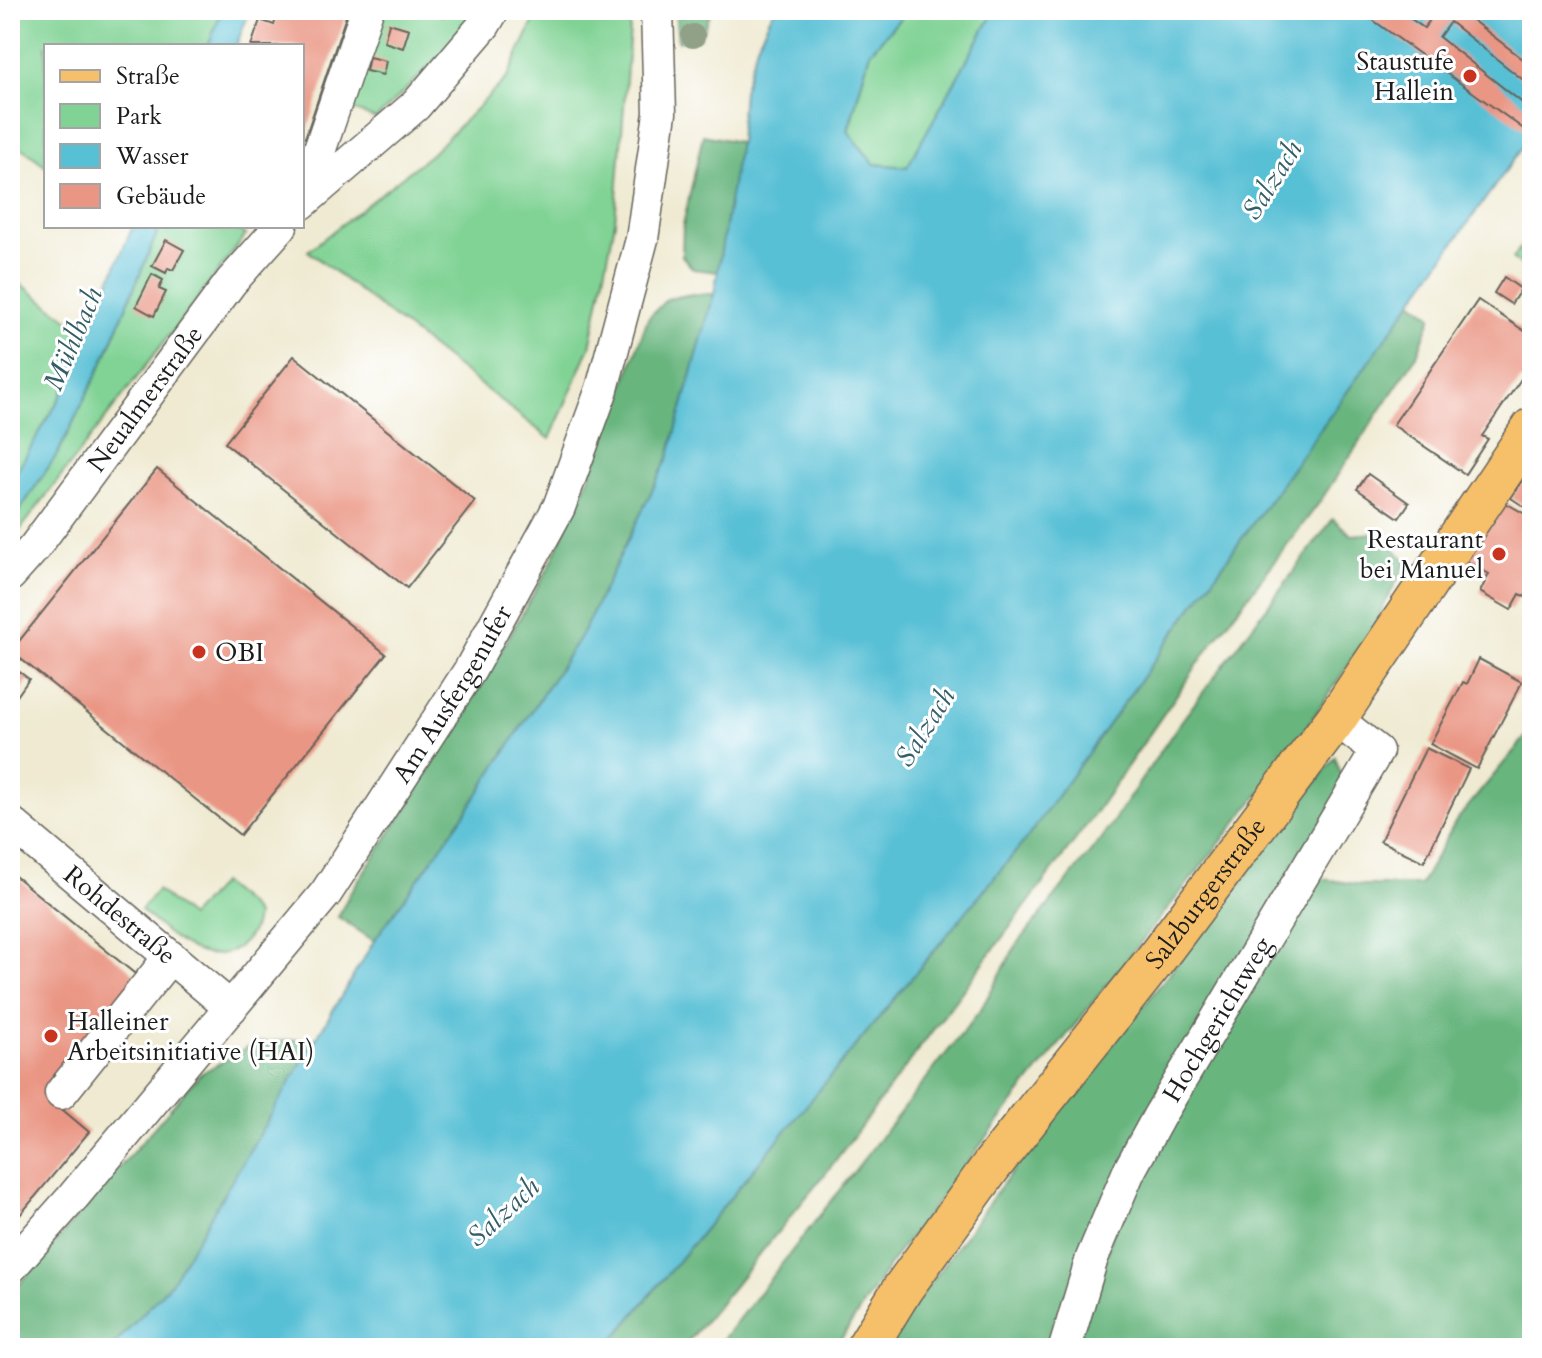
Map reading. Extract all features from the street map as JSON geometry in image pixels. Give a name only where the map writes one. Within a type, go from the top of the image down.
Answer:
[{"type":"main road","name":"Salzburgerstraße","points":[[866,1348],[903,1288],[992,1165],[1152,964],[1336,719],[1532,428]]},
{"type":"street","points":[[304,196],[367,10]]},
{"type":"street","points":[[304,200],[416,105],[484,25],[493,10]]},
{"type":"street","name":"Am Ausfergenufer","points":[[10,1268],[73,1197],[335,880],[470,670],[559,507],[602,389],[642,239],[660,113],[657,10]]},
{"type":"street","name":"Neualmerstraße","points":[[10,575],[34,548],[231,282],[279,228]]},
{"type":"street","name":"Hochgerichtweg","points":[[1065,1348],[1092,1258],[1129,1171],[1377,751],[1336,719]]},
{"type":"street","name":"Rohdestraße","points":[[10,822],[231,1008]]},
{"type":"street","points":[[61,1093],[170,957]]},
{"type":"green space","points":[[25,10],[222,10],[209,44],[44,44],[44,164],[10,139],[10,22]]},
{"type":"green space","points":[[382,10],[475,10],[444,52],[376,119],[349,108]]},
{"type":"green space","points":[[539,10],[630,10],[615,222],[590,347],[550,439],[308,251],[431,154],[507,78]]},
{"type":"green space","points":[[675,10],[712,10],[700,38],[678,41]]},
{"type":"green space","points":[[907,10],[995,10],[908,167],[874,164],[848,132],[870,52]]},
{"type":"green space","points":[[703,135],[739,142],[718,272],[693,269],[682,256],[683,225]]},
{"type":"green space","points":[[159,228],[234,228],[246,235],[10,543],[10,525],[58,453],[105,358]]},
{"type":"green space","points":[[1532,229],[1532,272],[1513,259]]},
{"type":"green space","points":[[10,276],[88,334],[61,396],[10,483]]},
{"type":"green space","points":[[714,294],[669,456],[583,632],[467,811],[374,941],[338,917],[488,673],[550,565],[599,455],[648,318],[667,299]]},
{"type":"green space","points":[[1412,301],[1432,316],[1417,355],[1319,503],[1211,645],[1091,819],[826,1173],[683,1348],[602,1348],[618,1334],[1027,838]]},
{"type":"green space","points":[[1333,519],[1352,535],[1376,533],[1407,561],[1371,631],[1275,774],[1023,1090],[894,1258],[835,1348],[716,1348],[981,1009],[1016,946],[1104,835],[1177,727]]},
{"type":"green space","points":[[1532,729],[1532,1348],[1074,1348],[1126,1197],[1311,877],[1363,885],[1420,885],[1456,821]]},
{"type":"green space","points":[[1335,757],[1345,786],[1053,1348],[883,1348],[1004,1182],[1232,894]]},
{"type":"green space","points":[[221,883],[256,915],[253,929],[245,940],[224,953],[211,955],[186,946],[141,910],[157,890],[190,917]]},
{"type":"green space","points":[[318,1038],[171,1283],[111,1348],[10,1348],[10,1295],[200,1074],[256,1043]]},
{"type":"water","points":[[222,10],[250,10],[237,44],[209,44]]},
{"type":"water","name":"Salzach","points":[[774,10],[899,10],[904,14],[870,52],[848,131],[874,164],[907,167],[995,10],[1532,10],[1532,134],[1027,838],[618,1334],[602,1348],[111,1348],[171,1283],[374,941],[467,811],[583,632],[669,456],[714,294],[739,142],[743,91],[758,42]]},
{"type":"water","points":[[132,228],[159,228],[105,358],[58,453],[10,525],[10,483],[61,396]]},
{"type":"building","points":[[279,10],[348,10],[305,138],[304,44],[252,44],[260,20],[274,25]]},
{"type":"building","points":[[424,10],[447,10],[445,17]]},
{"type":"building","name":"Staustufe Hallein","points":[[1359,10],[1398,10],[1424,28],[1437,10],[1459,10],[1532,66],[1532,87],[1450,22],[1439,37],[1529,108],[1532,104],[1532,135]]},
{"type":"building","points":[[389,23],[409,29],[403,48],[384,42]]},
{"type":"building","points":[[369,57],[386,61],[383,75],[366,71]]},
{"type":"building","points":[[166,240],[184,250],[173,270],[168,268],[166,273],[152,266]]},
{"type":"building","points":[[152,274],[163,280],[159,289],[166,292],[154,316],[136,306]]},
{"type":"building","points":[[1504,277],[1521,289],[1511,304],[1494,293]]},
{"type":"building","points":[[1478,300],[1532,336],[1532,374],[1526,382],[1521,379],[1482,436],[1488,439],[1465,474],[1393,425]]},
{"type":"building","points":[[294,356],[475,501],[407,588],[225,443]]},
{"type":"building","points":[[1532,466],[1532,512],[1511,498]]},
{"type":"building","name":"OBI","points":[[157,469],[386,654],[240,835],[11,651]]},
{"type":"building","points":[[1368,474],[1409,503],[1399,518],[1357,489]]},
{"type":"building","points":[[1497,498],[1532,518],[1532,584],[1525,597],[1520,594],[1511,610],[1480,592],[1489,574],[1463,559]]},
{"type":"building","points":[[1479,659],[1522,682],[1477,769],[1430,744]]},
{"type":"building","points":[[10,665],[29,679],[15,699],[10,695]]},
{"type":"building","points":[[1426,748],[1469,769],[1424,862],[1380,841]]},
{"type":"building","name":"Halleiner Arbeitsinitiative (HAI)","points":[[10,872],[140,978],[45,1095],[89,1132],[10,1227]]},
{"type":"place","name":"Staustufe Hallein","points":[[1470,76]]},
{"type":"place","name":"Restaurant bei Manuel","points":[[1499,554]]},
{"type":"place","name":"OBI","points":[[199,652]]},
{"type":"place","name":"Halleiner Arbeitsinitiative (HAI)","points":[[51,1036]]},
{"type":"water label","name":"Mühlbach","points":[[73,339]]}]
